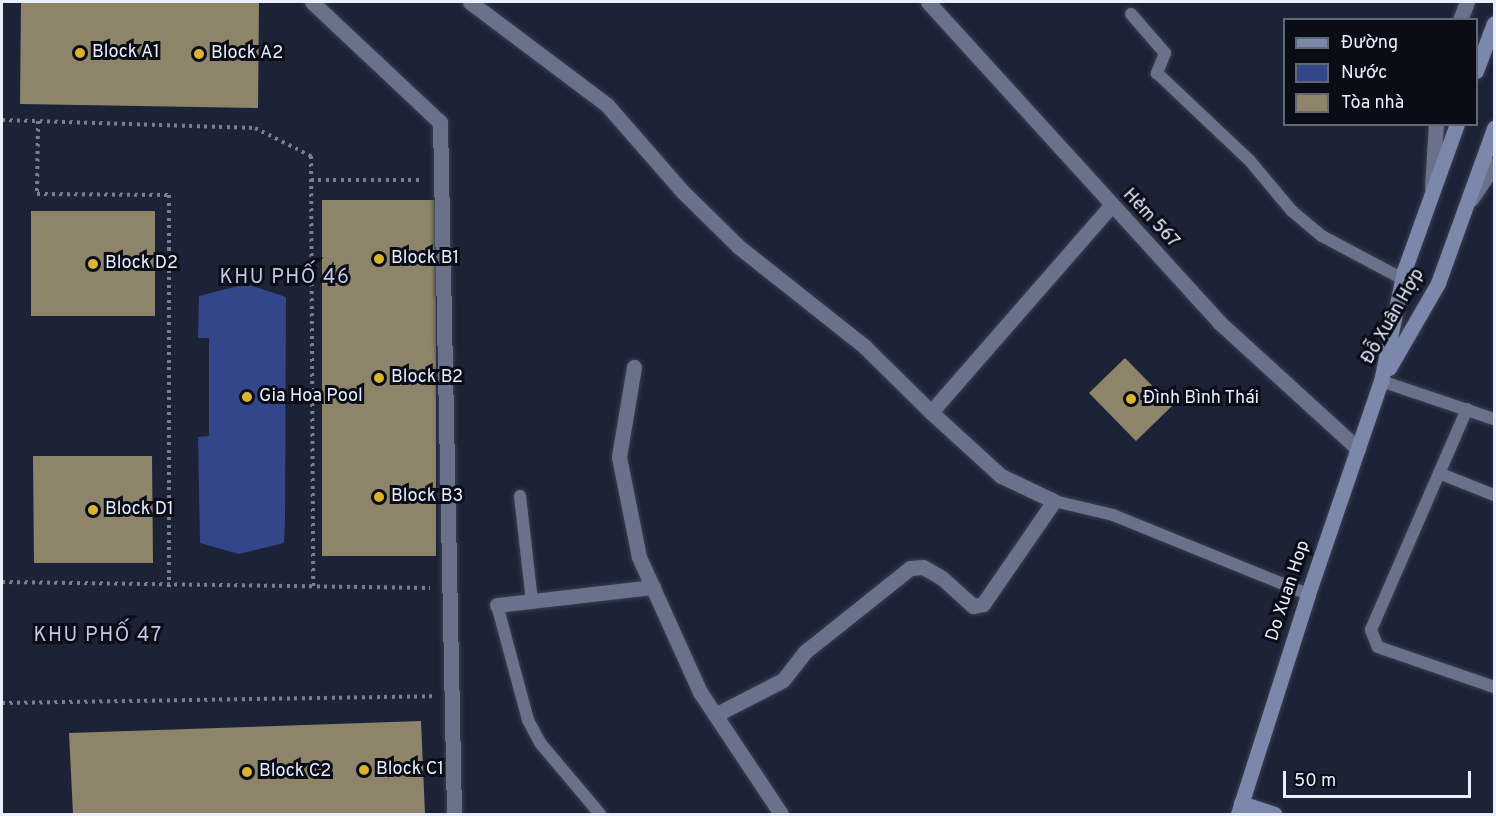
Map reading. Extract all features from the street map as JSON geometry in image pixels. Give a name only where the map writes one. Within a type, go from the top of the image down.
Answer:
[{"type":"main road","points":[[1478,66],[1494,23]]},
{"type":"main road","name":"Đỗ Xuân Hợp","points":[[1382,381],[1403,279],[1456,126]]},
{"type":"main road","name":"Đỗ Xuân Hợp","points":[[1382,381],[1438,283],[1494,128]]},
{"type":"main road","name":"Do Xuan Hop","points":[[1240,809],[1308,594],[1382,381]]},
{"type":"main road","points":[[1240,809],[1274,814]]},
{"type":"street","points":[[312,2],[440,122],[454,814]]},
{"type":"street","points":[[470,2],[607,105],[683,192],[739,247],[865,346],[930,412],[1001,476],[1054,501],[983,604],[973,606],[942,578],[923,567],[910,568],[806,651],[783,680],[715,716]]},
{"type":"street","name":"Hẻm 567","points":[[928,2],[1111,206],[1219,322],[1358,449]]},
{"type":"street","points":[[1461,18],[1467,2]]},
{"type":"street","points":[[1431,195],[1436,126]]},
{"type":"street","points":[[1465,206],[1494,165]]},
{"type":"street","points":[[930,412],[1111,206]]},
{"type":"street","points":[[634,367],[619,457],[639,557],[700,692],[781,814]]},
{"type":"street","points":[[497,605],[653,587]]},
{"type":"lane","points":[[1131,14],[1165,53],[1157,73],[1250,161],[1292,211],[1322,236],[1403,279]]},
{"type":"lane","points":[[1382,381],[1494,420]]},
{"type":"lane","points":[[1467,410],[1371,630],[1373,642],[1494,687]]},
{"type":"lane","points":[[1441,474],[1494,495]]},
{"type":"lane","points":[[520,496],[532,602]]},
{"type":"lane","points":[[1054,501],[1113,515],[1308,594]]},
{"type":"lane","points":[[497,605],[528,720],[541,744],[600,814]]},
{"type":"path","points":[[2,120],[255,128],[311,156],[313,587]]},
{"type":"path","points":[[38,121],[37,194],[169,195],[169,587]]},
{"type":"path","points":[[311,180],[442,180]]},
{"type":"path","points":[[2,582],[169,587],[449,588]]},
{"type":"path","points":[[2,703],[452,688]]},
{"type":"water","name":"Gia Hoa Pool","points":[[246,284],[286,297],[285,520],[284,543],[239,554],[200,543],[198,437],[209,436],[209,338],[198,338],[199,296]]},
{"type":"building","points":[[21,2],[259,2],[258,108],[20,104]]},
{"type":"building","points":[[322,200],[436,200],[436,556],[322,556]]},
{"type":"building","name":"Block D2","points":[[31,211],[155,211],[155,316],[31,316]]},
{"type":"building","name":"Đình Bình Thái","points":[[1125,358],[1172,406],[1136,441],[1089,393]]},
{"type":"building","name":"Block D1","points":[[33,456],[152,456],[153,563],[34,563]]},
{"type":"building","points":[[421,721],[425,814],[73,814],[69,733]]},
{"type":"place","name":"Block A1","points":[[80,53]]},
{"type":"place","name":"Block A2","points":[[199,54]]},
{"type":"place","name":"Block B1","points":[[379,259]]},
{"type":"place","name":"Block D2","points":[[93,264]]},
{"type":"place","name":"Block B2","points":[[379,378]]},
{"type":"place","name":"Gia Hoa Pool","points":[[247,397]]},
{"type":"place","name":"Đình Bình Thái","points":[[1131,399]]},
{"type":"place","name":"Block B3","points":[[379,497]]},
{"type":"place","name":"Block D1","points":[[93,510]]},
{"type":"place","name":"Block C1","points":[[364,770]]},
{"type":"place","name":"Block C2","points":[[247,772]]},
{"type":"district","name":"KHU PHỐ 46","points":[[285,278]]},
{"type":"district","name":"KHU PHỐ 47","points":[[98,636]]}]
